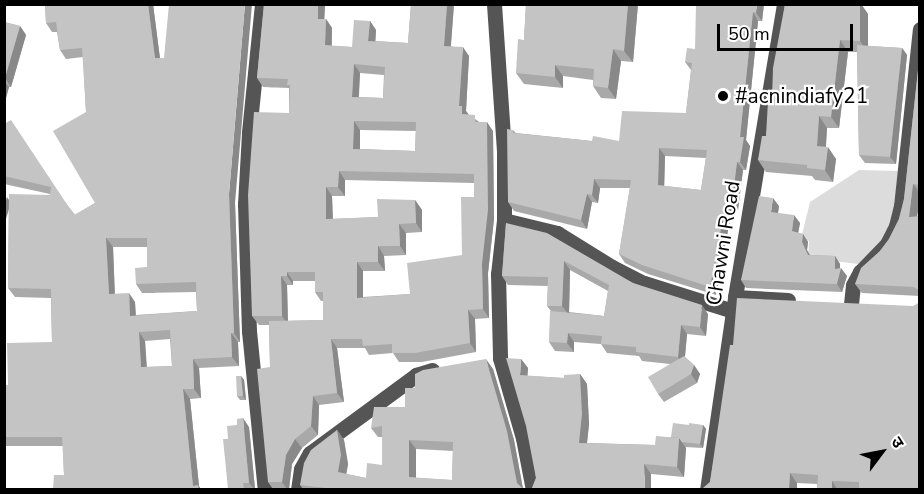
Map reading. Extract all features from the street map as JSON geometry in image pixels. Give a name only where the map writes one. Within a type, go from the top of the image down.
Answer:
[{"type":"street","points":[[262,4],[252,97],[245,204],[249,332],[265,489]]},
{"type":"street","points":[[494,4],[503,115],[504,220],[498,274],[500,358],[523,438],[533,489]]},
{"type":"street","name":"Chawni Road","points":[[707,489],[734,304],[784,4]]},
{"type":"street","points":[[870,304],[845,304],[860,272],[887,244],[896,226],[901,206],[920,29]]},
{"type":"street","points":[[504,220],[557,233],[612,267],[644,283],[734,304],[805,302]]},
{"type":"street","points":[[481,362],[500,358]]},
{"type":"street","points":[[298,489],[301,469],[310,453],[416,375],[444,368]]},
{"type":"shaded area","points":[[859,170],[898,171],[893,218],[884,248],[858,264],[808,258],[809,241],[801,239],[810,202]]},
{"type":"building","points":[[45,4],[148,4],[155,58],[164,58],[169,4],[245,4],[229,194],[234,333],[231,333],[232,357],[193,359],[194,389],[183,389],[193,486],[198,485],[199,489],[53,489],[54,475],[64,475],[62,437],[4,437],[4,385],[8,385],[7,343],[52,342],[51,289],[8,288],[9,194],[50,195],[51,187],[4,176],[4,124],[11,120],[74,215],[95,203],[53,131],[86,112],[82,48],[60,50],[56,22],[46,23]],"holes":[[[106,238],[147,238],[147,267],[135,268],[136,284],[196,282],[197,311],[130,316],[129,293],[109,294]],[[170,330],[172,366],[141,367],[139,332]]]},
{"type":"building","points":[[264,4],[318,4],[318,19],[326,19],[325,45],[352,47],[354,20],[370,21],[368,41],[408,43],[411,4],[447,4],[444,46],[463,47],[459,106],[462,106],[462,114],[475,115],[475,122],[487,122],[488,210],[482,264],[483,309],[468,310],[470,343],[415,353],[392,353],[392,344],[363,346],[362,339],[331,339],[337,393],[313,396],[311,426],[295,439],[286,455],[282,482],[268,482],[257,369],[270,367],[269,321],[323,320],[323,292],[315,292],[315,272],[287,272],[287,276],[281,276],[282,316],[252,316],[248,195],[254,112],[289,113],[290,85],[287,85],[288,79],[257,78]],"holes":[[[354,64],[385,67],[383,98],[352,97]],[[354,121],[416,122],[415,151],[353,149]],[[339,171],[474,174],[474,197],[461,197],[462,255],[407,263],[410,294],[357,298],[357,262],[378,262],[378,246],[400,246],[399,224],[416,223],[415,200],[377,199],[378,217],[326,219],[326,187],[338,187]]]},
{"type":"building","points":[[526,4],[628,4],[624,51],[613,49],[608,88],[593,86],[594,69],[555,65],[555,77],[516,73],[518,39],[524,40]]},
{"type":"building","points":[[696,4],[757,4],[756,13],[753,12],[740,137],[744,137],[740,162],[737,162],[732,202],[726,201],[710,287],[642,265],[619,254],[631,180],[594,179],[592,195],[587,194],[581,220],[508,202],[507,129],[513,130],[513,133],[592,141],[593,136],[619,141],[622,111],[686,113],[692,63],[685,62],[687,48],[695,49]],"holes":[[[659,148],[707,150],[701,190],[658,185]]]},
{"type":"building","points":[[785,4],[860,4],[860,41],[840,40],[831,117],[819,116],[817,146],[828,147],[825,170],[807,168],[807,165],[758,160],[762,136],[766,136],[768,98],[772,98],[773,68]]},
{"type":"building","points":[[4,22],[20,26],[5,78],[4,78]]},
{"type":"building","points":[[857,45],[902,48],[890,157],[859,155]]},
{"type":"building","points":[[920,52],[920,185],[913,184],[909,217],[920,216],[920,291],[914,287],[855,284],[861,268],[880,251],[899,219],[904,199]]},
{"type":"building","points":[[759,196],[773,198],[771,212],[794,215],[792,231],[803,234],[802,242],[808,255],[835,256],[835,269],[841,268],[837,284],[741,280]]},
{"type":"building","points":[[506,223],[547,233],[633,283],[702,305],[700,327],[681,325],[678,357],[636,352],[636,347],[601,344],[602,336],[568,333],[567,343],[549,342],[550,311],[604,316],[609,285],[564,261],[562,306],[547,306],[548,277],[502,276]]},
{"type":"building","points":[[737,298],[913,306],[920,302],[920,489],[859,489],[859,482],[832,481],[832,489],[817,489],[818,475],[790,473],[789,489],[702,489],[710,482],[730,345],[733,345]]},
{"type":"building","points":[[684,356],[694,365],[691,374],[658,394],[648,377]]},
{"type":"building","points":[[506,358],[521,359],[520,375],[564,378],[564,375],[580,374],[582,414],[579,443],[655,445],[656,436],[679,438],[677,467],[644,464],[645,489],[525,489],[532,488],[536,478],[526,426]]},
{"type":"building","points":[[486,359],[507,431],[517,483],[523,489],[334,489],[300,485],[304,463],[311,450],[337,430],[341,455],[338,472],[366,478],[367,463],[382,465],[382,426],[371,428],[374,407],[405,407],[405,388],[415,388],[415,374],[423,370]],"holes":[[[409,440],[453,442],[452,480],[409,477]]]},
{"type":"building","points":[[236,376],[241,376],[243,396],[237,396]]},
{"type":"building","points":[[243,418],[249,483],[243,483],[244,489],[228,489],[223,439],[228,439],[227,426],[237,425],[237,419]]},
{"type":"building","points":[[673,423],[703,425],[700,444],[682,442],[679,438],[671,437]]},
{"type":"place","name":"#acnindiafy21","points":[[723,96]]}]
